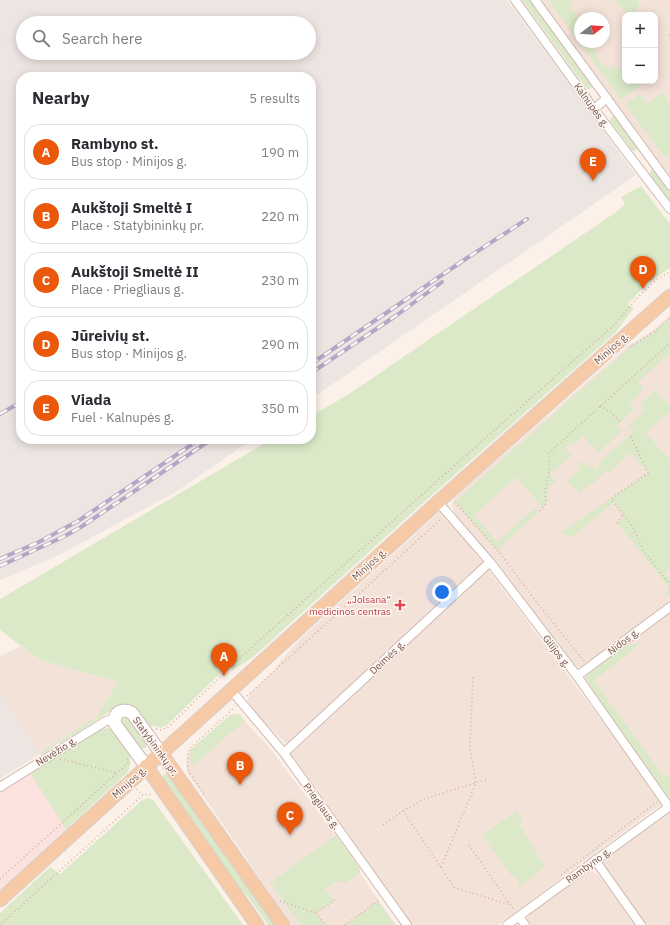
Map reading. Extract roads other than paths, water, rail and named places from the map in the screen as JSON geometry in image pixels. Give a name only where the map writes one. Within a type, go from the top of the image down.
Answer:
[{"type":"main road","name":"Minijos g.","points":[[0,900],[161,752],[438,502],[670,296]]},
{"type":"main road","name":"Statybininkų pr.","points":[[257,925],[115,724],[114,718],[117,713],[128,711],[147,733],[282,925]]},
{"type":"street","name":"Kalnupės g.","points":[[516,0],[594,109],[670,209]]},
{"type":"street","name":"Kalnupės g.","points":[[535,0],[670,184]]},
{"type":"street","points":[[594,109],[607,98]]},
{"type":"street","points":[[635,163],[648,154]]},
{"type":"street","name":"Gilijos g.","points":[[438,502],[490,562],[576,676],[669,807]]},
{"type":"street","name":"Deimės g.","points":[[284,753],[490,562]]},
{"type":"street","name":"Nidos g.","points":[[576,676],[670,606]]},
{"type":"street","name":"Priegliaus g.","points":[[231,690],[284,753],[407,925]]},
{"type":"street","name":"Nevėžio g.","points":[[0,787],[48,756],[106,721],[114,718]]},
{"type":"street","name":"Rambyno g.","points":[[507,925],[669,807]]},
{"type":"street","points":[[595,860],[641,925]]},
{"type":"street","points":[[519,916],[525,925]]},
{"type":"railway","points":[[316,361],[527,219]]},
{"type":"railway","points":[[316,370],[397,315],[442,282]]},
{"type":"railway","points":[[0,414],[16,405]]},
{"type":"railway","points":[[0,559],[39,542],[78,521],[193,444]]},
{"type":"railway","points":[[0,566],[63,537],[81,527],[205,444]]},
{"type":"place","name":"Viada","points":[[593,181]]},
{"type":"place","name":"Jūreivių st.","points":[[643,289]]},
{"type":"place","name":"„Jolsana“ medicinos centras","points":[[400,605]]},
{"type":"place","name":"Rambyno st.","points":[[224,676]]},
{"type":"place","name":"Aukštoji Smeltė I","points":[[240,785]]},
{"type":"place","name":"Aukštoji Smeltė II","points":[[290,835]]}]
